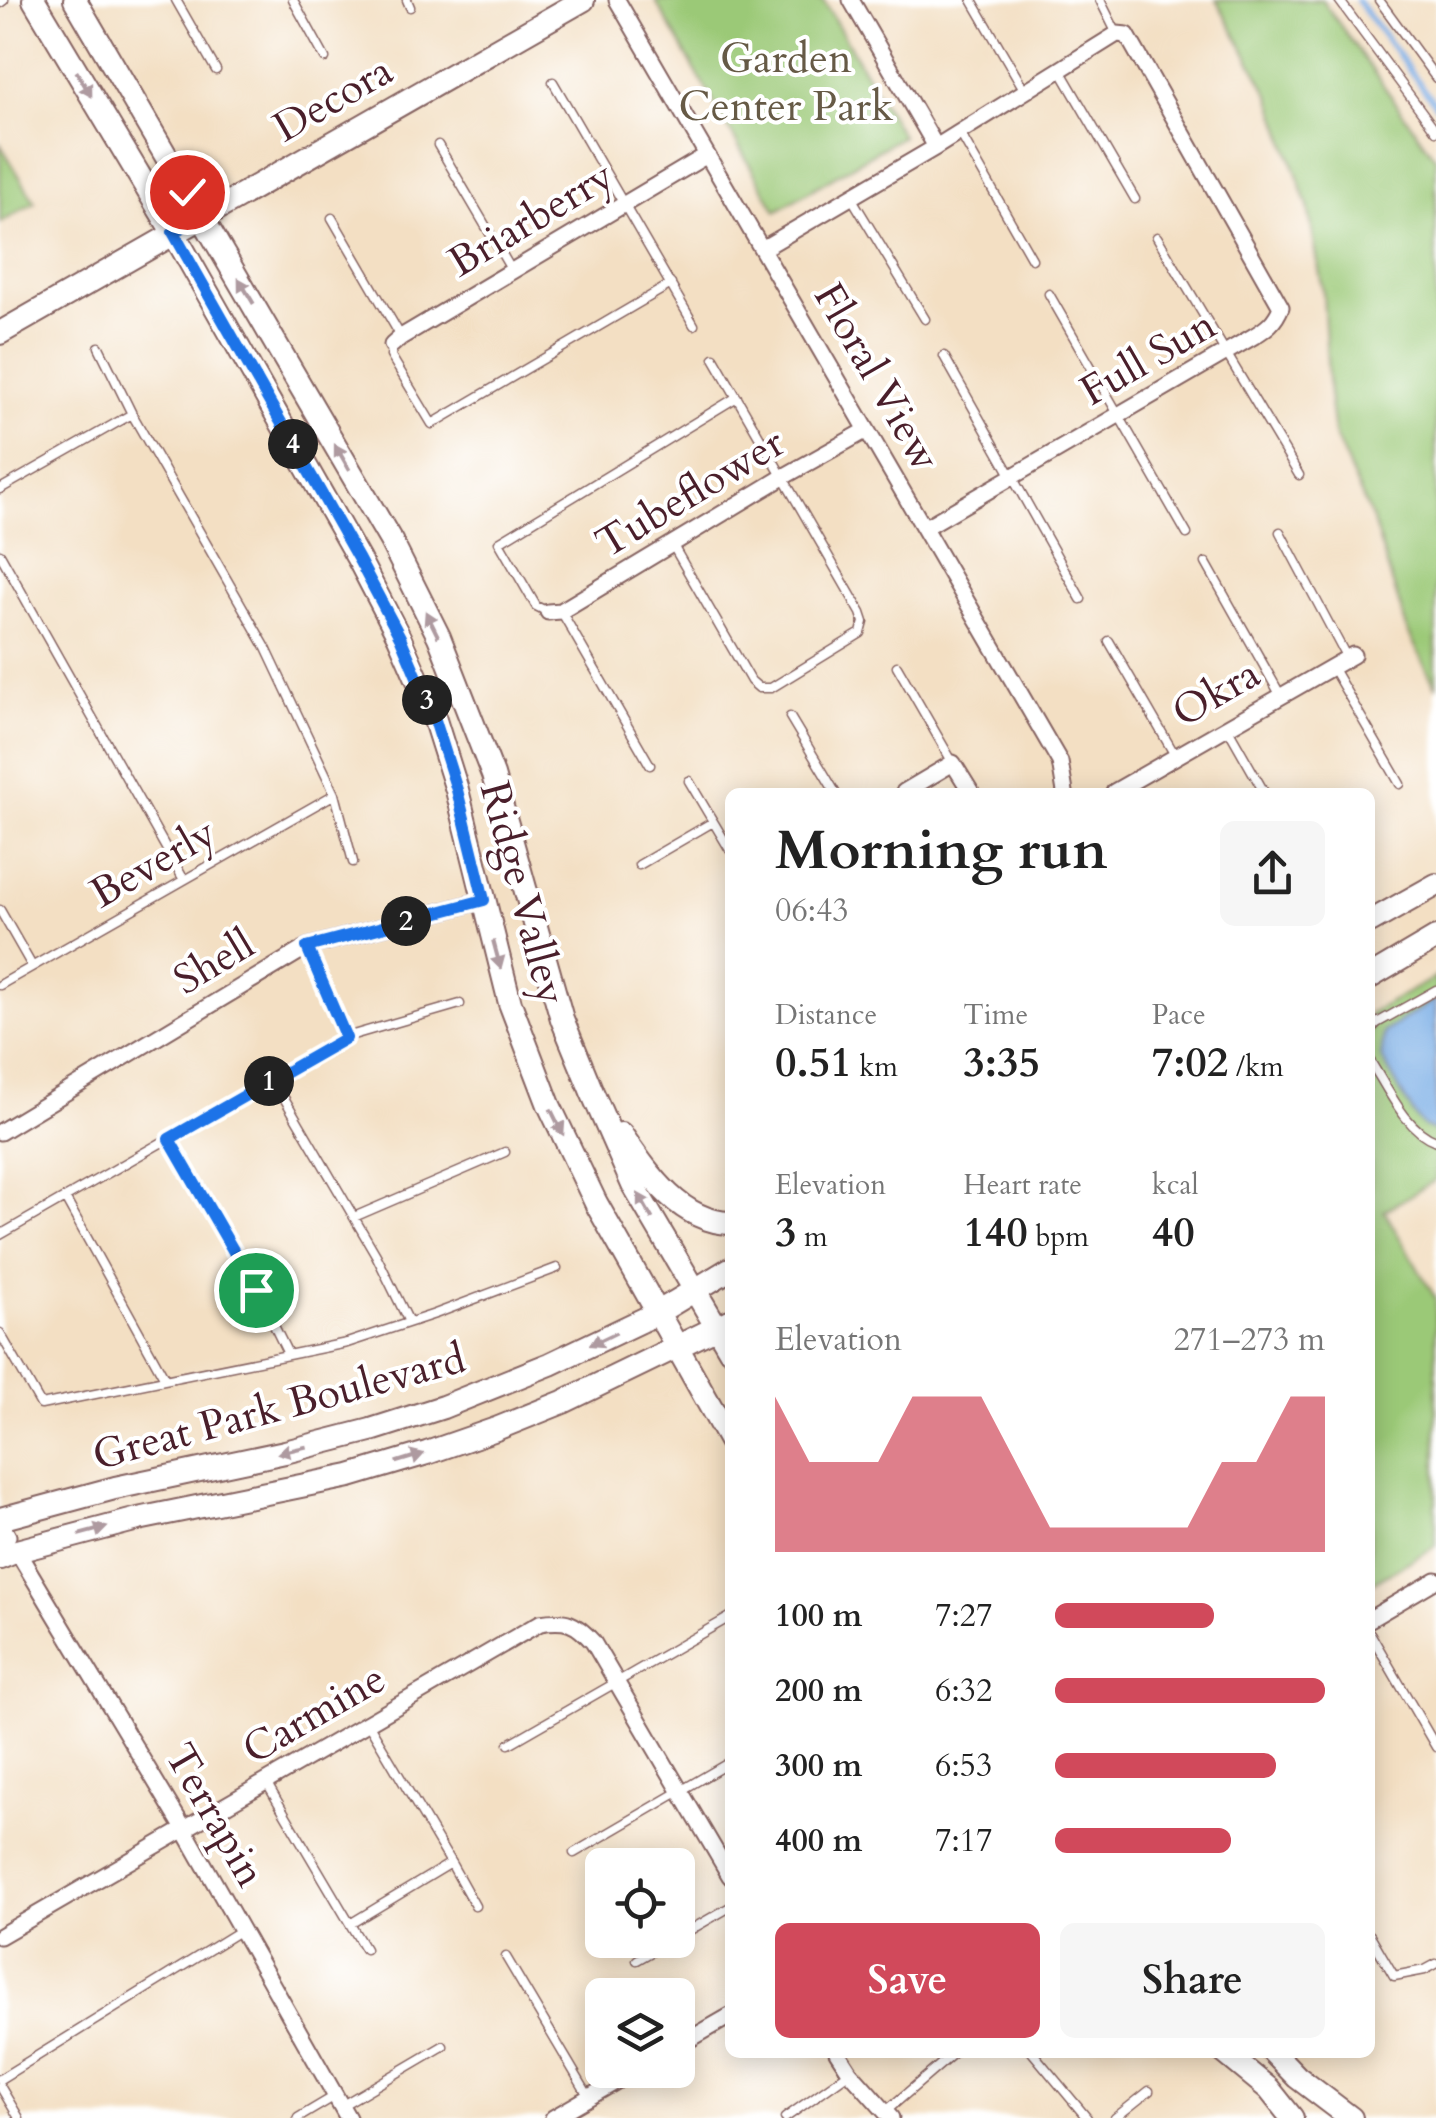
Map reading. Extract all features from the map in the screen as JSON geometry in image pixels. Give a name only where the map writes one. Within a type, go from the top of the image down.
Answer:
[{"type":"main road","name":"Ridge Valley","points":[[34,0],[173,232],[400,637],[434,717],[457,790],[510,1003],[549,1105],[596,1204],[725,1432]]},
{"type":"main road","name":"Ridge Valley","points":[[76,0],[390,541],[438,637],[493,774],[562,1019],[592,1092],[633,1185],[694,1290],[723,1325]]},
{"type":"main road","name":"Decora","points":[[0,332],[582,0]]},
{"type":"main road","points":[[359,560],[390,541]]},
{"type":"main road","points":[[1375,919],[1436,886]]},
{"type":"main road","points":[[1375,974],[1436,938]]},
{"type":"main road","points":[[592,1092],[648,1173],[680,1205],[707,1220],[725,1222]]},
{"type":"main road","name":"Great Park Boulevard","points":[[0,1521],[115,1488],[371,1430],[497,1388],[656,1313],[725,1272]]},
{"type":"main road","name":"Great Park Boulevard","points":[[6,1550],[350,1476],[412,1458],[563,1402],[723,1325]]},
{"type":"main road","points":[[1231,2058],[1268,2089],[1292,2118]]},
{"type":"main road","points":[[1279,2058],[1351,2118]]},
{"type":"street","name":"Floral View","points":[[617,0],[1060,762],[1064,788]]},
{"type":"street","points":[[851,0],[936,147]]},
{"type":"street","points":[[762,249],[960,133],[1117,34]]},
{"type":"street","name":"Full Sun","points":[[924,528],[1269,327],[1278,316],[1281,307],[1127,34],[1117,34]]},
{"type":"street","name":"Briarberry","points":[[396,341],[707,155]]},
{"type":"street","name":"Tubeflower","points":[[555,612],[867,430]]},
{"type":"street","name":"Okra","points":[[1121,788],[1344,660]]},
{"type":"street","points":[[911,788],[953,763],[969,788]]},
{"type":"street","name":"Shell","points":[[0,1132],[307,947],[484,900]]},
{"type":"street","points":[[0,1521],[8,1536],[6,1550]]},
{"type":"street","name":"Terrapin","points":[[6,1550],[184,1829],[341,2107]]},
{"type":"street","points":[[1375,1616],[1436,1580]]},
{"type":"street","name":"Carmine","points":[[0,1936],[540,1623],[561,1620],[577,1626],[593,1642],[616,1683]]},
{"type":"street","points":[[616,1683],[725,1868]]},
{"type":"street","points":[[695,2036],[725,2019]]},
{"type":"street","points":[[841,2058],[888,2115]]},
{"type":"street","points":[[553,2118],[605,2088]]},
{"type":"lane","points":[[176,0],[216,70]]},
{"type":"lane","points":[[293,0],[325,58]]},
{"type":"lane","points":[[972,0],[1026,92]]},
{"type":"lane","points":[[1100,0],[1117,34]]},
{"type":"lane","points":[[1339,0],[1436,132]]},
{"type":"lane","points":[[1379,0],[1436,78]]},
{"type":"lane","points":[[1060,70],[1135,199]]},
{"type":"lane","points":[[553,82],[694,325]]},
{"type":"lane","points":[[960,133],[1032,259]]},
{"type":"lane","points":[[438,145],[512,271]]},
{"type":"lane","points":[[851,197],[924,319]]},
{"type":"lane","points":[[332,218],[396,341],[391,356],[432,424],[671,284]]},
{"type":"lane","points":[[1157,237],[1299,476]]},
{"type":"lane","points":[[1049,294],[1187,534]]},
{"type":"lane","points":[[99,347],[132,414],[266,648],[335,794],[353,862]]},
{"type":"lane","points":[[944,356],[1081,599]]},
{"type":"lane","points":[[672,544],[751,681],[760,688],[771,688],[861,634],[861,613],[714,358]]},
{"type":"lane","points":[[650,764],[555,612],[536,606],[499,542],[737,397]]},
{"type":"lane","points":[[0,489],[132,414]]},
{"type":"lane","points":[[1280,532],[1400,784]]},
{"type":"lane","points":[[0,554],[184,880]]},
{"type":"lane","points":[[1206,563],[1282,696]]},
{"type":"lane","points":[[1109,641],[1176,757]]},
{"type":"lane","points":[[897,666],[953,763]]},
{"type":"lane","points":[[790,717],[832,788]]},
{"type":"lane","points":[[1227,727],[1262,788]]},
{"type":"lane","points":[[689,781],[725,842]]},
{"type":"lane","name":"Beverly","points":[[0,985],[335,794]]},
{"type":"lane","points":[[639,866],[713,822]]},
{"type":"lane","points":[[0,910],[32,966]]},
{"type":"lane","points":[[307,947],[346,1038]]},
{"type":"lane","points":[[1375,1026],[1436,990]]},
{"type":"lane","points":[[0,1235],[346,1038],[460,1004]]},
{"type":"lane","points":[[1375,1069],[1412,1127],[1436,1141]]},
{"type":"lane","points":[[274,1079],[376,1255],[409,1322]]},
{"type":"lane","points":[[169,1139],[288,1354]]},
{"type":"lane","points":[[354,1217],[505,1152]]},
{"type":"lane","points":[[66,1198],[165,1380]]},
{"type":"lane","points":[[0,1333],[41,1405],[347,1342],[557,1268]]},
{"type":"lane","points":[[509,1744],[725,1619]]},
{"type":"lane","points":[[1375,1642],[1436,1747]]},
{"type":"lane","points":[[368,1723],[476,1906]]},
{"type":"lane","points":[[574,1854],[725,1765]]},
{"type":"lane","points":[[266,1782],[365,1949]]},
{"type":"lane","points":[[350,1924],[451,1863]]},
{"type":"lane","points":[[695,1927],[725,1910]]},
{"type":"lane","points":[[19,2118],[0,2082],[242,1930]]},
{"type":"lane","points":[[1375,1944],[1394,1976],[1426,1970],[1436,1964]]},
{"type":"lane","points":[[506,1957],[589,2097]]},
{"type":"lane","points":[[298,2118],[341,2107],[443,2046]]},
{"type":"lane","points":[[888,2115],[949,2058]]},
{"type":"lane","points":[[1037,2058],[1087,2118]]},
{"type":"lane","points":[[784,2118],[850,2072]]},
{"type":"lane","points":[[1115,2118],[1150,2091]]},
{"type":"green space","name":"Garden Center Park","points":[[655,0],[823,0],[902,136],[776,211]]},
{"type":"green space","points":[[1216,0],[1322,0],[1436,159],[1436,687],[1408,632],[1373,521],[1334,434],[1323,292],[1308,206],[1270,96]]},
{"type":"green space","points":[[0,144],[35,202],[0,223]]},
{"type":"green space","points":[[1436,977],[1436,1180],[1384,1211],[1436,1299],[1436,1546],[1375,1581],[1375,1010]]},
{"type":"water","points":[[1436,999],[1436,1132],[1424,1127],[1414,1115],[1381,1057],[1384,1032]]},
{"type":"waterway","points":[[1357,0],[1436,105]]},
{"type":"route","points":[[187,192],[202,217],[173,232],[400,637],[434,717],[484,900],[307,947],[346,1038],[169,1139],[256,1290]]}]
